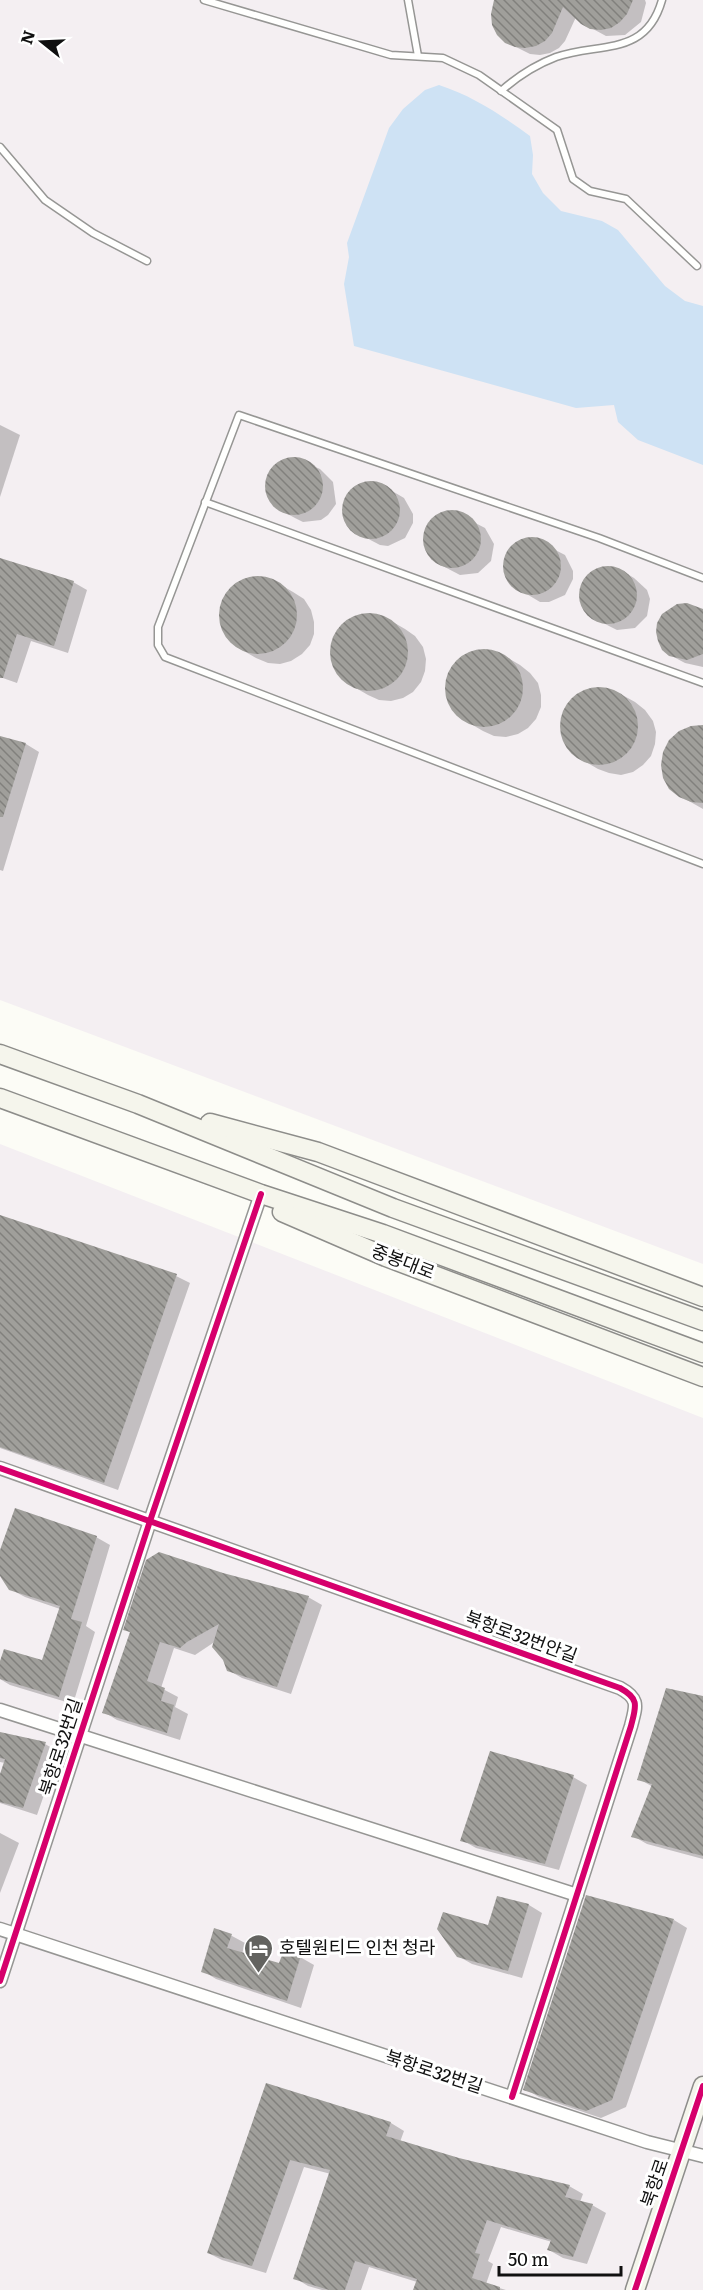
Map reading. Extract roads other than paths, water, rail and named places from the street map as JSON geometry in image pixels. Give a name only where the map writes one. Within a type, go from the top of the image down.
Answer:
[{"type":"main road","points":[[0,1054],[138,1104],[393,1209],[703,1321]]},
{"type":"main road","name":"중봉대로","points":[[0,1098],[107,1137],[260,1198],[386,1257],[703,1377]]},
{"type":"main road","points":[[138,1104],[318,1152],[703,1297]]},
{"type":"main road","name":"중봉대로","points":[[260,1198],[383,1234],[703,1353]]},
{"type":"main road","name":"북항로","points":[[634,2290],[703,2086]]},
{"type":"street","name":"북항로32번길","points":[[0,1981],[150,1521],[260,1198]]},
{"type":"street","name":"북항로32번안길","points":[[0,1468],[632,1694],[637,1706],[512,2097]]},
{"type":"street","name":"북항로32번길","points":[[0,1710],[577,1895]]},
{"type":"street","name":"북항로32번길","points":[[0,1929],[647,2142],[703,2156]]},
{"type":"lane","points":[[204,0],[391,55],[443,58],[479,75],[557,130],[573,179],[590,191],[626,199],[697,266]]},
{"type":"lane","points":[[408,0],[418,56]]},
{"type":"lane","points":[[501,91],[523,72],[558,57],[610,48],[638,38],[658,16],[662,0]]},
{"type":"lane","points":[[0,147],[45,200],[93,233],[147,261]]},
{"type":"lane","points":[[703,578],[599,538],[238,415],[158,627],[158,645],[165,657],[703,864]]},
{"type":"lane","points":[[206,502],[703,683]]},
{"type":"water","points":[[439,85],[486,107],[530,136],[533,155],[532,174],[543,193],[561,211],[602,221],[618,230],[665,286],[685,301],[703,306],[703,465],[638,440],[618,422],[614,405],[576,408],[354,346],[344,284],[349,257],[347,243],[389,128],[403,109],[425,90]]},
{"type":"place","name":"호텔원티드 인천 청라","points":[[258,1974]]}]
